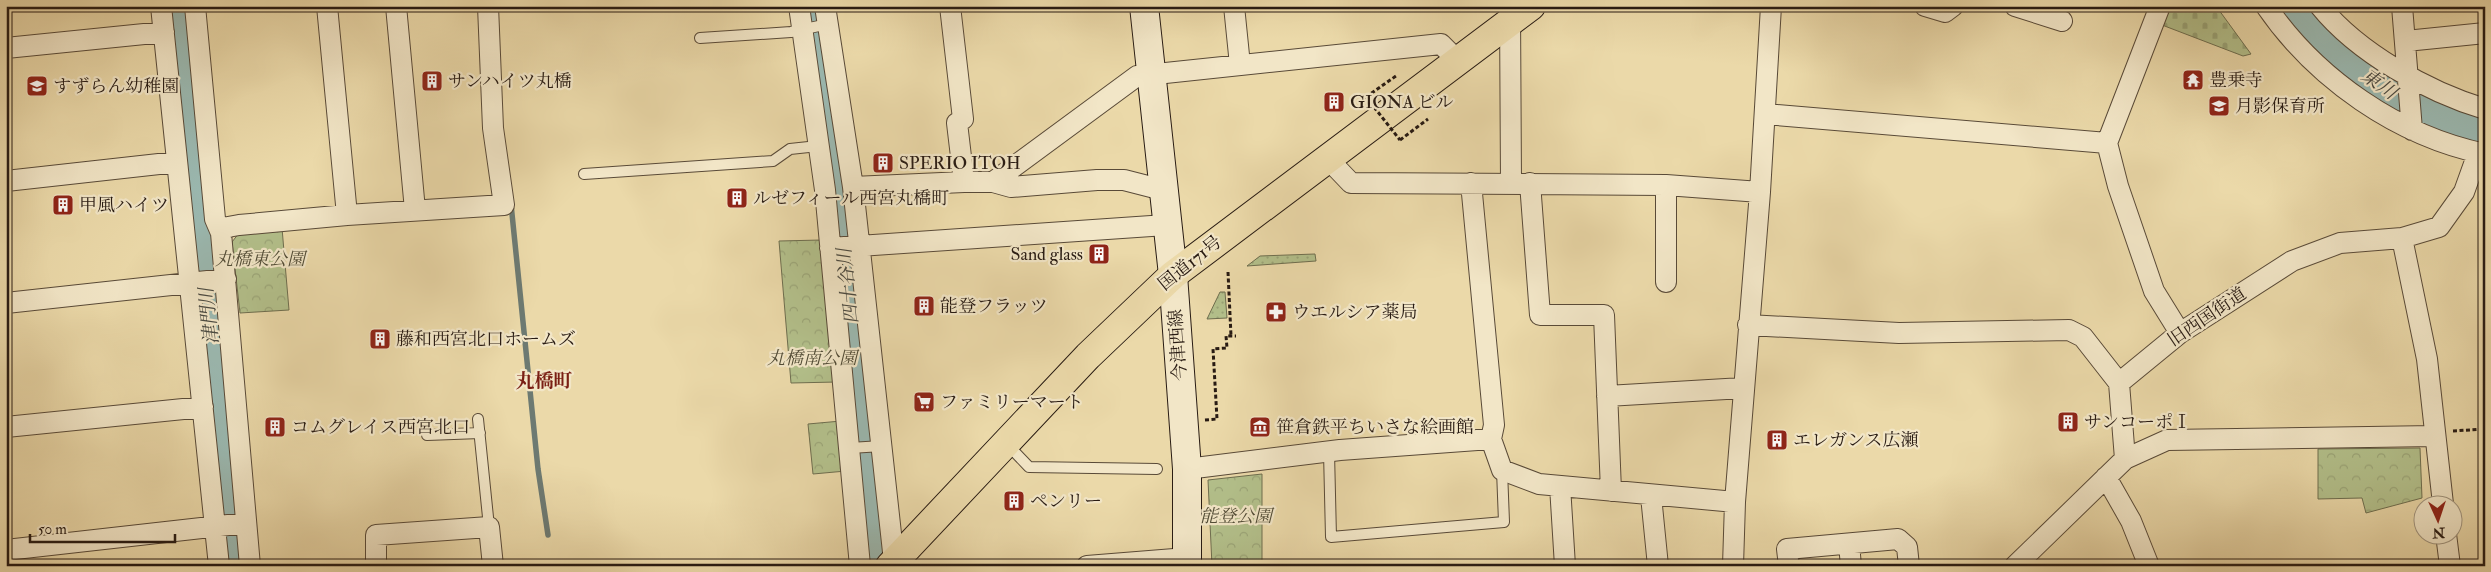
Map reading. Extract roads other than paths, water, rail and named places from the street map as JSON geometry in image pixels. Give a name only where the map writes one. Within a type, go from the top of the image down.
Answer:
[{"type":"highway","name":"国道171号","points":[[893,564],[1088,356],[1173,274],[1458,61],[1517,11]]},
{"type":"street","points":[[161,6],[177,162],[192,282],[219,566]]},
{"type":"street","points":[[195,6],[215,219],[221,233],[221,279],[242,470],[250,566]]},
{"type":"street","points":[[327,6],[347,215]]},
{"type":"street","points":[[396,6],[415,210]]},
{"type":"street","points":[[221,233],[228,227],[239,225],[347,215],[504,205],[493,128],[488,6]]},
{"type":"street","points":[[799,6],[817,22],[853,187],[844,247],[852,320],[878,446],[893,564]]},
{"type":"street","points":[[950,6],[963,119],[957,124],[964,182]]},
{"type":"street","name":"今津西線","points":[[1144,6],[1166,225],[1173,274],[1187,469],[1187,562]]},
{"type":"street","points":[[1234,6],[1240,65]]},
{"type":"street","points":[[1734,566],[1735,502],[1760,192],[1771,6]]},
{"type":"street","points":[[1925,6],[1945,12],[1953,6]]},
{"type":"street","points":[[2015,6],[2062,22]]},
{"type":"street","points":[[2160,6],[2107,143],[2118,186],[2154,291],[2180,333]]},
{"type":"street","points":[[2266,6],[2276,21],[2313,61],[2350,93],[2412,124],[2481,154]]},
{"type":"street","points":[[2320,6],[2361,45],[2408,82],[2485,109]]},
{"type":"street","points":[[2402,6],[2412,124]]},
{"type":"street","points":[[1517,11],[1521,183],[1540,315],[1604,315],[1611,491]]},
{"type":"street","points":[[817,22],[818,146],[844,247],[852,320],[853,448],[860,566]]},
{"type":"street","points":[[6,48],[164,32]]},
{"type":"street","points":[[2406,41],[2485,33]]},
{"type":"street","points":[[993,182],[1137,76],[1441,44],[1458,61]]},
{"type":"street","points":[[1765,114],[2107,143]]},
{"type":"street","name":"旧西国街道","points":[[2118,383],[2180,333],[2292,261],[2340,243],[2402,238],[2439,227],[2464,192],[2481,154]]},
{"type":"street","points":[[1328,159],[1351,183],[1666,185],[1760,192]]},
{"type":"street","points":[[6,181],[177,162]]},
{"type":"street","points":[[853,187],[964,182],[993,182],[1011,187],[1097,180],[1124,180],[1163,190]]},
{"type":"street","points":[[1471,183],[1494,425],[1490,439],[1502,470],[1539,484],[1652,496],[1735,502]]},
{"type":"street","points":[[1666,185],[1666,282]]},
{"type":"street","points":[[844,247],[1166,225]]},
{"type":"street","points":[[2402,238],[2427,359],[2441,494]]},
{"type":"street","points":[[6,303],[221,279]]},
{"type":"street","points":[[1748,325],[1889,332],[2069,330],[2083,337],[2118,383],[2125,459]]},
{"type":"street","points":[[1607,396],[1744,388]]},
{"type":"street","points":[[6,427],[203,407]]},
{"type":"street","points":[[2025,562],[2125,459],[2168,440],[2434,434]]},
{"type":"street","points":[[1187,469],[1329,452],[1490,439]]},
{"type":"street","points":[[2106,477],[2131,521],[2149,566]]},
{"type":"street","points":[[1560,486],[1565,566]]},
{"type":"street","points":[[1652,496],[1658,566]]},
{"type":"street","points":[[6,550],[246,524]]},
{"type":"street","points":[[376,566],[376,535],[489,527],[493,566]]},
{"type":"street","points":[[1789,566],[1788,549],[1898,539],[1907,547],[1908,566]]},
{"type":"street","points":[[1849,544],[1850,566]]},
{"type":"street","points":[[2447,544],[2450,566]]},
{"type":"street","points":[[1088,566],[1187,562]]},
{"type":"lane","points":[[700,38],[791,32],[817,22]]},
{"type":"lane","points":[[584,174],[773,161],[790,149],[818,146]]},
{"type":"lane","points":[[478,419],[489,527]]},
{"type":"lane","points":[[427,435],[480,433]]},
{"type":"lane","points":[[1006,443],[1029,467],[1157,469]]},
{"type":"lane","points":[[853,448],[878,446]]},
{"type":"lane","points":[[1329,452],[1331,537],[1504,522],[1502,470]]},
{"type":"waterway","name":"津門川","points":[[177,6],[235,566]]},
{"type":"waterway","name":"四十谷川","points":[[812,6],[840,202],[876,566]]},
{"type":"waterway","name":"東川","points":[[2295,6],[2341,56],[2399,99],[2485,129]]},
{"type":"waterway","points":[[511,204],[538,469],[548,535]]},
{"type":"place","name":"豊乗寺","points":[[2193,80]]},
{"type":"place","name":"サンハイツ丸橋","points":[[432,81]]},
{"type":"place","name":"すずらん幼稚園","points":[[37,86]]},
{"type":"place","name":"GIONA ビル","points":[[1334,102]]},
{"type":"place","name":"月影保育所","points":[[2219,106]]},
{"type":"place","name":"SPERIO ITOH","points":[[883,163]]},
{"type":"place","name":"ルゼフィール西宮丸橋町","points":[[737,198]]},
{"type":"place","name":"甲風ハイツ","points":[[63,205]]},
{"type":"place","name":"Sand glass","points":[[1099,254]]},
{"type":"place","name":"能登フラッツ","points":[[924,306]]},
{"type":"place","name":"ウエルシア薬局","points":[[1276,312]]},
{"type":"place","name":"藤和西宮北口ホームズ","points":[[380,339]]},
{"type":"place","name":"ファミリーマート","points":[[924,402]]},
{"type":"place","name":"サンコーポⅠ","points":[[2068,422]]},
{"type":"place","name":"コムグレイス西宮北口","points":[[275,427]]},
{"type":"place","name":"笹倉鉄平ちいさな絵画館","points":[[1260,427]]},
{"type":"place","name":"エレガンス広瀬","points":[[1777,440]]},
{"type":"place","name":"ペンリー","points":[[1014,501]]},
{"type":"district","name":"丸橋町","points":[[544,381]]},
{"type":"park label","name":"丸橋東公園","points":[[260,259]]},
{"type":"park label","name":"丸橋南公園","points":[[812,358]]},
{"type":"park label","name":"能登公園","points":[[1236,516]]}]
